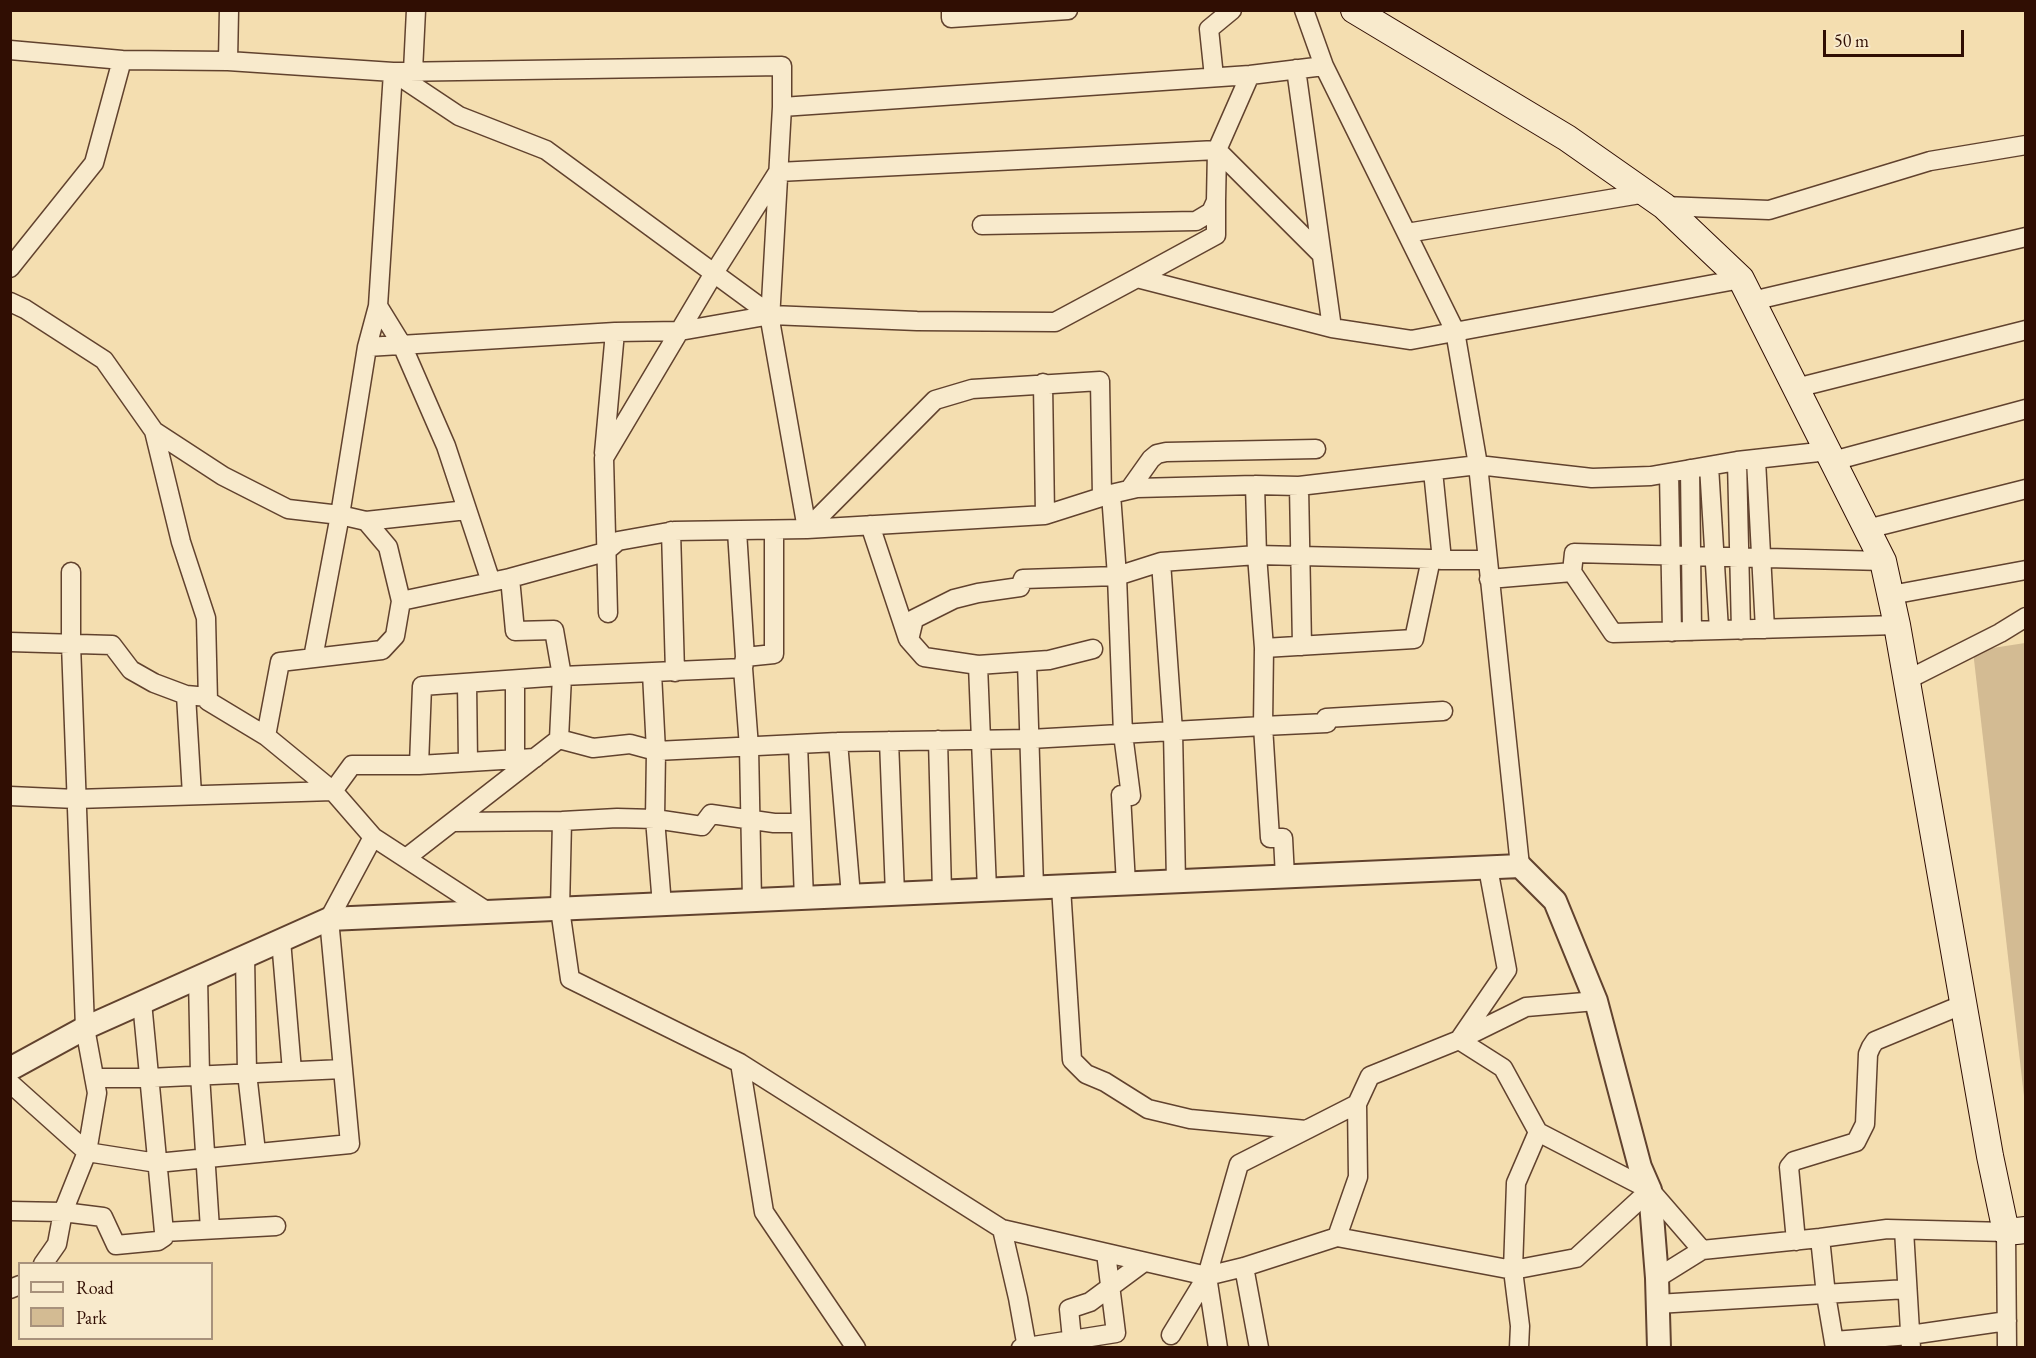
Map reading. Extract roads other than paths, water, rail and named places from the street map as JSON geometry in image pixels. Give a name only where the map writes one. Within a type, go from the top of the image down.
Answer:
[{"type":"main road","points":[[1354,10],[1567,138],[1655,200],[1747,290],[1883,561],[1897,625],[1990,1156],[2016,1231]]},
{"type":"street","points":[[228,61],[230,10]]},
{"type":"street","points":[[413,71],[416,10]]},
{"type":"street","points":[[951,10],[951,18],[1068,10]]},
{"type":"street","points":[[1214,77],[1209,30],[1232,10]]},
{"type":"street","points":[[1304,10],[1324,66],[1455,331],[1478,465],[1520,866],[1555,902],[1596,1001],[1640,1167],[1650,1190],[1701,1250]]},
{"type":"street","points":[[10,50],[122,60],[228,61],[393,72],[783,66],[770,320],[807,529]]},
{"type":"street","points":[[10,268],[94,163],[122,60]]},
{"type":"street","points":[[782,107],[1250,75],[1324,66]]},
{"type":"street","points":[[1296,69],[1332,328]]},
{"type":"street","points":[[393,72],[459,116],[546,150],[771,315]]},
{"type":"street","points":[[313,658],[340,515],[367,347],[378,306],[393,72]]},
{"type":"street","points":[[981,225],[1196,221],[1211,212],[1216,201],[1217,150],[1250,75]]},
{"type":"street","points":[[1407,233],[1655,200],[1769,210],[1929,161],[2025,145]]},
{"type":"street","points":[[778,172],[1217,150],[1322,255]]},
{"type":"street","points":[[367,347],[615,332],[680,331],[771,315],[917,321],[1055,322],[1216,235],[1217,150]]},
{"type":"street","points":[[604,458],[714,273],[778,172]]},
{"type":"street","points":[[1137,278],[1332,328],[1411,340],[1455,331],[1747,290],[2025,237]]},
{"type":"street","points":[[10,302],[25,309],[104,360],[153,430],[181,542],[206,618],[208,701],[266,736],[333,791],[373,837],[488,912]]},
{"type":"street","points":[[378,306],[402,345],[446,446],[491,582]]},
{"type":"street","points":[[1796,388],[2025,330]]},
{"type":"street","points":[[608,613],[604,458],[615,332]]},
{"type":"street","points":[[807,529],[935,400],[972,389],[1100,381],[1114,493],[1123,734],[1131,796],[1121,795],[1126,884]]},
{"type":"street","points":[[1043,383],[1045,515]]},
{"type":"street","points":[[401,601],[510,578],[605,552],[618,541],[671,531],[807,529],[1045,515],[1137,488],[1299,486],[1478,465],[1592,478],[1651,476],[1737,461],[1830,456],[2025,409]]},
{"type":"street","points":[[153,430],[223,476],[288,509],[340,515],[366,521],[467,510]]},
{"type":"street","points":[[1114,493],[1151,459],[1166,452],[1316,449]]},
{"type":"street","points":[[1756,460],[1765,629]]},
{"type":"street","points":[[1737,461],[1741,630]]},
{"type":"street","points":[[1709,466],[1719,630]]},
{"type":"street","points":[[1690,469],[1692,631]]},
{"type":"street","points":[[1264,648],[1414,639],[1436,559],[1433,471]]},
{"type":"street","points":[[1668,473],[1672,632]]},
{"type":"street","points":[[1255,485],[1257,555],[1264,648],[1263,726],[1270,838],[1283,838],[1285,877]]},
{"type":"street","points":[[1299,486],[1302,646]]},
{"type":"street","points":[[1867,529],[2025,489]]},
{"type":"street","points":[[266,736],[280,662],[382,650],[395,636],[401,601],[388,547],[366,521]]},
{"type":"street","points":[[870,525],[909,640],[924,657],[978,665],[1049,660],[1093,649]]},
{"type":"street","points":[[419,765],[422,686],[562,676],[675,672],[744,662],[774,654],[774,530]]},
{"type":"street","points":[[671,531],[675,672]]},
{"type":"street","points":[[737,531],[749,747],[753,901]]},
{"type":"street","points":[[1883,561],[1574,553],[1572,573],[1613,633],[1897,625]]},
{"type":"street","points":[[909,640],[914,619],[954,599],[1020,587],[1023,579],[1117,576],[1161,562],[1257,555],[1487,560]]},
{"type":"street","points":[[1161,562],[1173,731],[1176,882]]},
{"type":"street","points":[[1891,595],[2025,570]]},
{"type":"street","points":[[44,1262],[57,1244],[63,1212],[87,1152],[97,1093],[85,1028],[71,644],[71,572]]},
{"type":"street","points":[[1489,579],[1572,573]]},
{"type":"street","points":[[406,858],[559,739],[562,676],[554,630],[515,631],[510,578]]},
{"type":"street","points":[[1907,681],[2000,633],[2025,617]]},
{"type":"street","points":[[10,642],[112,645],[131,670],[154,683],[186,695],[208,697]]},
{"type":"street","points":[[1027,662],[1034,888]]},
{"type":"street","points":[[978,665],[987,890]]},
{"type":"street","points":[[652,673],[656,751],[655,819],[662,905]]},
{"type":"street","points":[[514,680],[515,759]]},
{"type":"street","points":[[467,683],[468,761]]},
{"type":"street","points":[[186,695],[192,795]]},
{"type":"street","points":[[559,739],[593,748],[630,744],[656,751],[838,742],[1030,739],[1327,723],[1326,718],[1443,711]]},
{"type":"street","points":[[938,740],[942,892]]},
{"type":"street","points":[[889,741],[895,894]]},
{"type":"street","points":[[838,742],[851,896]]},
{"type":"street","points":[[798,744],[804,899]]},
{"type":"street","points":[[333,791],[352,765],[419,765],[535,758]]},
{"type":"street","points":[[10,796],[76,799],[333,791]]},
{"type":"street","points":[[453,822],[617,818],[655,819],[702,826],[711,814],[774,823],[801,823]]},
{"type":"street","points":[[562,821],[560,909],[570,979],[740,1063],[1002,1229],[1207,1276],[1337,1238],[1513,1270],[1576,1258],[1650,1190]]},
{"type":"street","points":[[10,1083],[87,1152],[157,1163],[350,1144],[329,919],[373,837]]},
{"type":"street","points":[[10,1069],[85,1028],[329,919],[1520,866]]},
{"type":"street","points":[[1459,1040],[1507,970],[1488,868]]},
{"type":"street","points":[[1061,887],[1072,1060],[1086,1074],[1105,1082],[1148,1109],[1190,1119],[1306,1130]]},
{"type":"street","points":[[281,940],[292,1071]]},
{"type":"street","points":[[245,956],[247,1073],[255,1152]]},
{"type":"street","points":[[198,977],[200,1075],[210,1229]]},
{"type":"street","points":[[1337,1238],[1358,1177],[1357,1104],[1370,1076],[1459,1040],[1526,1007],[1596,1001]]},
{"type":"street","points":[[10,1211],[63,1212],[103,1217],[116,1245],[158,1241],[164,1237],[142,1002]]},
{"type":"street","points":[[1796,1241],[1790,1163],[1856,1142],[1864,1124],[1868,1054],[1875,1041],[1964,1005]]},
{"type":"street","points":[[1459,1040],[1503,1068],[1538,1132],[1650,1190]]},
{"type":"street","points":[[740,1063],[764,1212],[856,1347]]},
{"type":"street","points":[[94,1078],[148,1078],[343,1069]]},
{"type":"street","points":[[1171,1335],[1207,1276],[1239,1164],[1357,1104]]},
{"type":"street","points":[[1519,1347],[1520,1326],[1513,1270],[1516,1183],[1538,1132]]},
{"type":"street","points":[[1650,1190],[1657,1278],[1659,1347]]},
{"type":"street","points":[[164,1232],[276,1226]]},
{"type":"street","points":[[1002,1229],[1018,1298],[1025,1347],[1072,1339],[1117,1340],[1106,1253]]},
{"type":"street","points":[[1657,1278],[1701,1250],[1887,1229],[2016,1231],[2007,1322],[2007,1347]]},
{"type":"street","points":[[1904,1230],[1911,1341]]},
{"type":"street","points":[[1820,1238],[1834,1344],[1911,1341],[2007,1322]]},
{"type":"street","points":[[1072,1339],[1069,1309],[1090,1302],[1144,1262]]},
{"type":"street","points":[[1244,1267],[1259,1347]]},
{"type":"street","points":[[1207,1276],[1218,1347]]},
{"type":"street","points":[[1658,1304],[1907,1289]]}]
